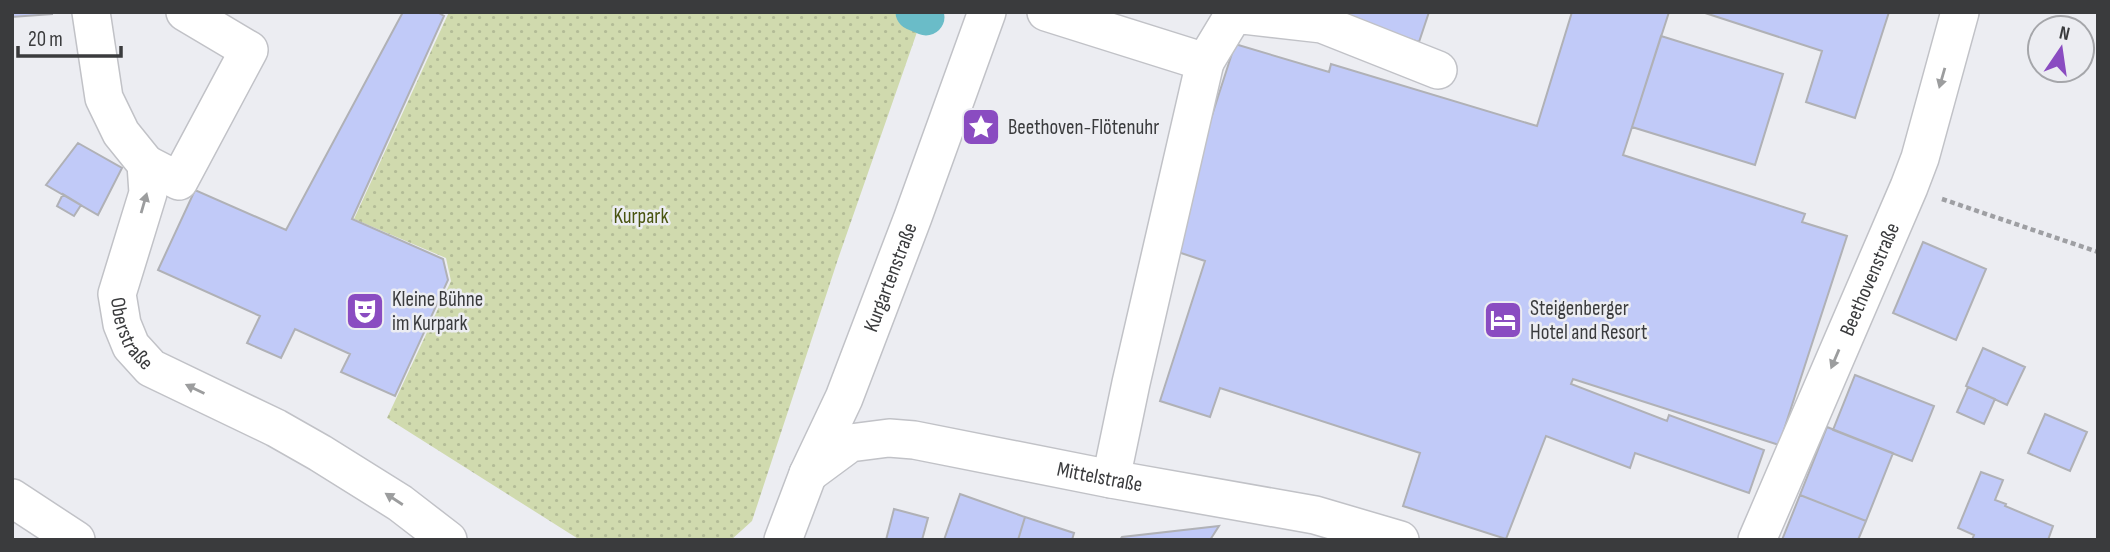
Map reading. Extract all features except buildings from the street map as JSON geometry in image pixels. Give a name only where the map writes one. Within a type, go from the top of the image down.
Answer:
[{"type":"street","points":[[91,12],[104,98],[121,133],[146,164],[179,181],[249,50],[185,12]]},
{"type":"street","name":"Kurgartenstraße","points":[[783,540],[808,474],[844,398],[987,12]]},
{"type":"street","points":[[1046,12],[1205,62]]},
{"type":"street","name":"Beethovenstraße","points":[[1757,540],[1909,187],[1920,158],[1960,12]]},
{"type":"street","points":[[1111,480],[1205,62],[1234,14],[1322,24],[1438,70]]},
{"type":"street","name":"Oberstraße","points":[[146,164],[148,193],[117,294],[122,324],[131,346],[151,368],[276,428],[320,453],[400,503],[448,540]]},
{"type":"street","name":"Mittelstraße","points":[[808,474],[850,443],[889,438],[914,440],[1111,480],[1315,515],[1400,540]]},
{"type":"street","points":[[12,498],[76,540]]},
{"type":"path","points":[[1909,187],[2098,252]]},
{"type":"green space","name":"Kurpark","points":[[449,12],[924,12],[838,259],[752,521],[731,540],[580,540],[387,418],[451,281],[446,258],[354,219]]},
{"type":"waterway","points":[[914,12],[926,17]]},
{"type":"place","name":"Beethoven-Flötenuhr","points":[[981,127]]},
{"type":"place","name":"Kleine Bühne im Kurpark","points":[[365,311]]},
{"type":"place","name":"Steigenberger Hotel and Resort","points":[[1503,320]]}]
